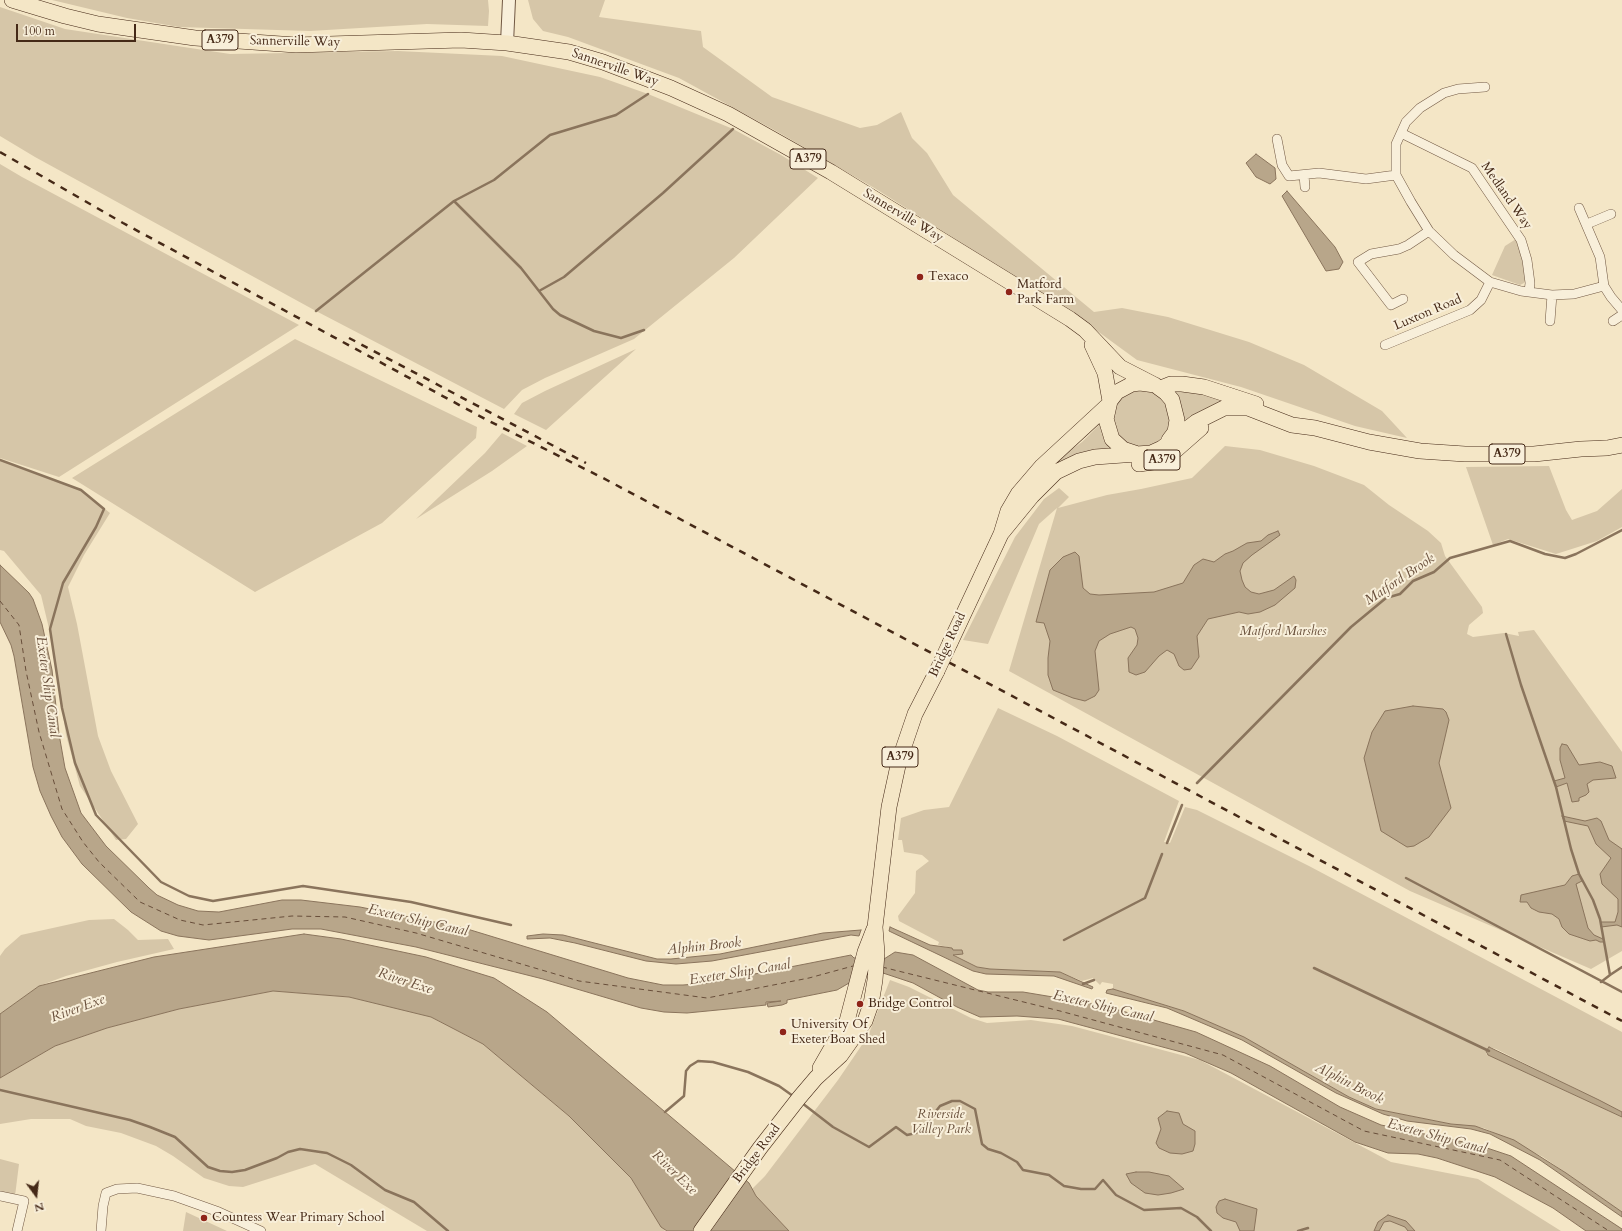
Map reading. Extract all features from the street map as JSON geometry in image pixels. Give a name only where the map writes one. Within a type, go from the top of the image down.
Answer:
[{"type":"main road","name":"Sannerville Way","points":[[12,0],[98,24],[196,38],[296,44],[461,40],[507,43],[570,52],[603,62],[671,88],[728,114],[831,172],[996,273],[1084,330],[1120,367],[1158,387]]},
{"type":"main road","name":"Sannerville Way","points":[[1084,330],[1099,356],[1105,373],[1109,403]]},
{"type":"main road","name":"A379","points":[[1140,454],[1123,449],[1112,438],[1106,425],[1109,403],[1117,392],[1132,384],[1140,383],[1158,387],[1171,384],[1182,384],[1204,387],[1227,393],[1294,417],[1315,428]]},
{"type":"main road","name":"A379","points":[[1158,387],[1172,400],[1177,414],[1175,432],[1169,441]]},
{"type":"main road","name":"Bridge Road","points":[[816,1078],[844,1028],[854,996],[870,957],[881,889],[889,807],[899,761],[916,714],[1001,534],[1008,512],[1032,476],[1109,403]]},
{"type":"main road","name":"A379","points":[[1001,534],[1032,496],[1056,472],[1079,461],[1105,456],[1151,453],[1162,448],[1169,441],[1196,422],[1224,408],[1248,408],[1292,425],[1315,428],[1369,442],[1436,452],[1534,454],[1607,448],[1622,445]]},
{"type":"main road","name":"A379","points":[[1045,484],[1072,470],[1090,464],[1142,464],[1160,461],[1176,450],[1200,428],[1223,415],[1246,412],[1268,416]]},
{"type":"main road","name":"A379","points":[[1581,449],[1605,439],[1622,435]]},
{"type":"main road","name":"Bridge Road","points":[[701,1231],[771,1134],[804,1092],[816,1078],[837,1060],[866,1022],[875,980],[870,957]]},
{"type":"street","points":[[507,43],[509,0]]},
{"type":"street","points":[[1485,87],[1458,89],[1438,96],[1409,118],[1396,144],[1396,175],[1429,231],[1463,264],[1490,282],[1529,292],[1552,295],[1574,294],[1604,286]]},
{"type":"street","name":"Medland Way","points":[[1401,133],[1472,168],[1521,240],[1527,260],[1530,283],[1529,292]]},
{"type":"street","points":[[1277,139],[1282,165],[1289,176],[1319,173],[1366,179],[1396,175]]},
{"type":"street","points":[[1304,175],[1305,187]]},
{"type":"street","points":[[1579,208],[1600,257],[1604,286],[1622,310]]},
{"type":"street","points":[[1587,224],[1611,214]]},
{"type":"street","points":[[1403,298],[1390,305],[1355,258],[1408,245],[1429,231]]},
{"type":"street","name":"Luxton Road","points":[[1385,345],[1470,310],[1481,300],[1490,282]]},
{"type":"street","points":[[1550,321],[1552,295]]},
{"type":"street","points":[[1613,321],[1622,315]]},
{"type":"street","points":[[101,1231],[103,1206],[106,1193],[117,1189],[138,1188],[165,1192],[219,1212],[261,1231]]},
{"type":"street","points":[[0,1196],[24,1202],[17,1231]]},
{"type":"green space","points":[[52,0],[488,0],[489,11],[488,26],[427,24],[310,31],[179,27],[127,18]]},
{"type":"green space","points":[[528,0],[605,0],[599,17],[701,31],[703,47],[772,97],[860,128],[877,125],[901,112],[912,138],[927,153],[953,195],[1094,312],[1122,308],[1168,317],[1249,342],[1304,365],[1382,411],[1407,438],[1355,426],[1241,387],[1137,360],[1074,314],[876,189],[776,131],[679,78],[568,37],[543,31],[533,19]]},
{"type":"green space","points":[[0,7],[65,29],[230,54],[398,51],[502,56],[600,77],[648,94],[733,129],[781,155],[818,178],[734,258],[634,339],[545,378],[522,390],[504,409],[316,311],[35,157],[0,136]]},
{"type":"green space","points":[[0,164],[299,325],[59,477],[0,458]]},
{"type":"green space","points":[[1516,239],[1524,262],[1526,278],[1524,283],[1520,285],[1492,275],[1505,246]]},
{"type":"green space","points":[[295,339],[477,427],[476,438],[382,523],[255,592],[72,478]]},
{"type":"green space","points":[[636,349],[546,430],[514,414],[522,403]]},
{"type":"green space","points":[[1142,389],[1158,394],[1163,398],[1167,403],[1172,419],[1167,435],[1163,440],[1158,444],[1142,449],[1126,444],[1121,440],[1117,435],[1112,419],[1117,403],[1121,398],[1126,394]]},
{"type":"green space","points":[[1175,389],[1182,389],[1233,401],[1184,427],[1174,393]]},
{"type":"green space","points":[[1101,423],[1113,450],[1049,466],[1082,442]]},
{"type":"green space","points":[[502,433],[527,446],[492,471],[416,519],[485,453]]},
{"type":"green space","name":"Matford Marshes","points":[[1225,446],[1260,450],[1314,466],[1364,485],[1389,505],[1428,531],[1441,543],[1445,556],[1482,607],[1483,613],[1469,625],[1467,634],[1473,637],[1504,633],[1519,636],[1518,632],[1534,630],[1622,752],[1622,951],[1591,969],[1410,891],[1009,671],[1057,508],[1039,524],[988,644],[963,640],[1015,537],[1044,499],[1059,488],[1069,497],[1058,508],[1107,495],[1192,478]]},
{"type":"green space","points":[[0,460],[81,490],[110,513],[84,555],[68,587],[77,624],[98,736],[111,771],[138,824],[126,839],[116,840],[80,786],[66,735],[52,641],[41,595],[4,551],[0,550]]},
{"type":"green space","points":[[1549,466],[1566,510],[1572,520],[1597,511],[1622,489],[1622,527],[1597,541],[1556,554],[1508,539],[1493,545],[1466,467]]},
{"type":"green space","points":[[998,708],[1057,736],[1179,801],[1164,842],[1170,843],[1185,807],[1197,810],[1309,866],[1622,1032],[1622,1112],[1496,1049],[1489,1047],[1486,1054],[1622,1117],[1622,1212],[1543,1157],[1484,1128],[1451,1124],[1376,1109],[1349,1097],[1244,1037],[1184,1011],[1113,989],[1113,984],[1102,982],[1100,985],[1093,978],[1082,981],[1060,972],[990,969],[977,967],[952,954],[952,948],[938,945],[939,942],[899,921],[898,916],[915,893],[916,871],[929,861],[922,855],[904,852],[902,840],[898,840],[901,818],[924,810],[949,807]]},
{"type":"green space","points":[[114,919],[138,940],[168,939],[174,949],[117,962],[66,976],[39,986],[0,1014],[0,956],[5,949],[21,935],[89,920]]},
{"type":"green space","name":"Riverside Valley Park","points":[[890,980],[909,987],[971,1018],[987,1023],[1031,1020],[1072,1026],[1200,1060],[1391,1162],[1478,1179],[1561,1231],[789,1231],[756,1196],[752,1189],[765,1176],[838,1080],[868,1036]]},
{"type":"green space","points":[[273,991],[349,997],[409,1011],[431,1017],[483,1044],[569,1116],[631,1178],[665,1231],[427,1231],[315,1164],[243,1187],[229,1186],[204,1178],[156,1146],[121,1133],[86,1126],[70,1119],[31,1119],[0,1124],[0,1078],[55,1046],[107,1028],[179,1009]]},
{"type":"green space","points":[[0,1159],[19,1164],[15,1196],[0,1193]]},
{"type":"green space","points":[[186,1212],[227,1231],[183,1231]]},
{"type":"water","points":[[1256,154],[1275,168],[1276,179],[1270,184],[1256,177],[1246,163]]},
{"type":"water","points":[[1287,191],[1335,247],[1343,262],[1339,269],[1326,271],[1282,196]]},
{"type":"water","points":[[1278,531],[1280,535],[1243,563],[1240,571],[1242,580],[1245,587],[1251,592],[1259,594],[1274,590],[1294,576],[1296,580],[1295,588],[1275,605],[1260,612],[1248,614],[1239,612],[1208,619],[1197,636],[1199,657],[1191,669],[1184,670],[1179,666],[1174,654],[1167,650],[1159,656],[1145,672],[1136,675],[1129,672],[1128,658],[1137,645],[1138,638],[1135,629],[1131,627],[1110,634],[1099,641],[1095,651],[1099,690],[1095,696],[1085,701],[1053,690],[1048,675],[1050,641],[1044,623],[1036,622],[1050,570],[1063,557],[1075,552],[1079,556],[1083,588],[1090,594],[1099,595],[1154,592],[1183,583],[1194,565],[1203,559],[1214,562],[1225,554],[1247,543],[1261,541],[1268,535]]},
{"type":"water","name":"Exeter Ship Canal","points":[[0,565],[29,593],[33,599],[42,624],[52,670],[59,734],[65,768],[81,813],[106,846],[149,888],[157,895],[178,905],[198,911],[219,912],[282,900],[301,900],[360,907],[464,928],[628,978],[663,985],[709,983],[851,955],[854,958],[884,959],[895,952],[913,955],[978,990],[988,992],[1023,992],[1101,1005],[1196,1032],[1270,1066],[1340,1107],[1381,1125],[1478,1145],[1511,1156],[1622,1229],[1622,1231],[1586,1231],[1553,1208],[1495,1177],[1437,1158],[1418,1154],[1388,1153],[1355,1142],[1231,1073],[1185,1053],[1058,1019],[1017,1016],[980,1017],[957,1007],[913,983],[883,973],[868,972],[837,990],[787,1000],[787,1003],[782,1005],[768,1007],[767,1003],[781,1001],[766,1002],[766,1005],[687,1013],[664,1012],[641,1008],[543,979],[416,947],[321,929],[292,929],[209,940],[178,936],[161,931],[131,912],[82,864],[62,837],[40,791],[33,767],[14,656],[11,645],[0,622]]},
{"type":"water","points":[[1413,706],[1443,709],[1449,720],[1439,763],[1451,808],[1429,837],[1414,846],[1407,847],[1381,831],[1364,758],[1372,732],[1385,711]]},
{"type":"water","points":[[1562,744],[1567,745],[1579,765],[1600,762],[1612,766],[1616,778],[1593,780],[1587,784],[1589,792],[1579,798],[1579,801],[1572,802],[1567,783],[1556,787],[1554,781],[1565,778],[1560,760],[1560,748]]},
{"type":"water","points":[[1562,816],[1585,821],[1597,818],[1601,821],[1609,840],[1622,849],[1622,927],[1617,925],[1601,927],[1601,922],[1615,922],[1618,912],[1618,899],[1602,884],[1600,874],[1611,858],[1596,844],[1588,826],[1564,821]]},
{"type":"water","points":[[1579,874],[1582,881],[1576,884],[1588,928],[1594,935],[1603,939],[1604,942],[1596,940],[1590,941],[1569,934],[1562,927],[1559,919],[1552,914],[1539,912],[1531,908],[1527,902],[1520,902],[1521,895],[1565,885],[1572,876]]},
{"type":"water","points":[[890,927],[930,945],[952,948],[953,950],[962,950],[963,954],[953,955],[977,967],[990,969],[1060,972],[1093,987],[1092,989],[1054,976],[986,974],[973,971],[889,931]]},
{"type":"water","points":[[861,930],[859,936],[851,935],[712,961],[676,964],[646,961],[550,938],[527,939],[527,936],[543,934],[563,935],[657,959],[671,959],[720,954],[823,933]]},
{"type":"water","name":"River Exe","points":[[304,934],[341,939],[426,957],[494,978],[547,1012],[749,1183],[756,1196],[789,1231],[667,1231],[661,1227],[631,1178],[569,1116],[483,1044],[431,1017],[349,997],[273,991],[179,1009],[107,1028],[55,1046],[0,1078],[0,1014],[39,986],[154,957]]},
{"type":"water","points":[[1113,989],[1184,1011],[1244,1037],[1349,1097],[1376,1109],[1451,1124],[1475,1126],[1514,1140],[1566,1173],[1622,1212],[1622,1217],[1540,1160],[1490,1134],[1471,1129],[1407,1121],[1383,1114],[1336,1093],[1242,1040],[1167,1008],[1106,993],[1107,990]]},
{"type":"water","points":[[1489,1047],[1622,1112],[1622,1117],[1488,1055],[1486,1051]]},
{"type":"water","points":[[1167,1111],[1179,1113],[1183,1124],[1195,1131],[1195,1144],[1193,1151],[1182,1154],[1170,1153],[1159,1148],[1156,1143],[1161,1129],[1158,1118]]},
{"type":"water","points":[[1149,1172],[1169,1176],[1184,1189],[1158,1195],[1145,1193],[1131,1183],[1126,1174]]},
{"type":"water","points":[[1225,1199],[1257,1209],[1254,1231],[1240,1231],[1236,1222],[1223,1218],[1217,1213],[1216,1207],[1219,1201]]},
{"type":"water","points":[[1388,1215],[1406,1221],[1415,1231],[1408,1231],[1405,1227],[1390,1221],[1384,1222],[1379,1231],[1374,1231],[1378,1222]]},
{"type":"waterway","points":[[316,311],[454,201],[494,180],[550,135],[616,115],[648,94]]},
{"type":"waterway","points":[[539,291],[564,277],[663,193],[733,129]]},
{"type":"waterway","points":[[454,201],[521,268],[553,309],[560,315],[594,331],[621,338],[644,330]]},
{"type":"waterway","points":[[0,460],[81,490],[104,509],[96,527],[63,583],[50,629],[62,708],[75,763],[96,815],[161,882],[189,896],[213,901],[303,886],[411,902],[511,925]]},
{"type":"waterway","name":"Matford Brook","points":[[1197,783],[1351,627],[1386,598],[1400,594],[1413,581],[1434,572],[1450,558],[1510,541],[1545,554],[1565,558],[1576,554],[1622,530]]},
{"type":"waterway","points":[[1506,634],[1521,685],[1556,787],[1571,849],[1579,874],[1593,900],[1600,919],[1610,975],[1601,982]]},
{"type":"waterway","name":"Matford Brook","points":[[1167,843],[1182,805]]},
{"type":"waterway","name":"Matford Brook","points":[[1064,940],[1145,898],[1162,854]]},
{"type":"waterway","points":[[1406,878],[1622,992]]},
{"type":"waterway","points":[[1610,975],[1622,967]]},
{"type":"waterway","points":[[1314,968],[1489,1051]]},
{"type":"waterway","name":"Alphin Brook","points":[[1083,984],[1094,980]]},
{"type":"waterway","points":[[665,1112],[684,1096],[686,1071],[690,1066],[698,1061],[713,1062],[748,1072],[779,1086],[793,1096]]},
{"type":"waterway","points":[[0,1090],[130,1120],[150,1127],[175,1137],[208,1167],[220,1171],[232,1172],[245,1170],[277,1158],[288,1152],[300,1149],[327,1153],[351,1165],[385,1190],[414,1202],[448,1231]]},
{"type":"waterway","points":[[802,1103],[833,1127],[869,1147],[896,1127],[907,1135],[916,1133],[922,1129],[940,1106],[952,1101],[960,1101],[975,1109],[982,1144],[988,1149],[1001,1153],[1017,1162],[1023,1170],[1049,1175],[1064,1186],[1081,1189],[1095,1189],[1103,1180],[1116,1195],[1144,1210],[1181,1208],[1197,1217],[1211,1231]]},
{"type":"waterway","points":[[1298,1231],[1308,1228]]},
{"type":"ferry route","points":[[0,601],[19,625],[26,671],[39,732],[62,809],[83,842],[99,862],[140,902],[180,920],[203,925],[292,916],[345,917],[416,933],[579,981],[707,998],[809,978],[853,966]]},
{"type":"ferry route","points":[[882,967],[1060,1011],[1223,1055],[1364,1131],[1500,1160],[1609,1231]]},
{"type":"railway","points":[[0,152],[123,223],[487,420],[603,478],[1622,1021]]},
{"type":"railway","points":[[349,338],[586,463]]},
{"type":"place","name":"Texaco","points":[[920,277]]},
{"type":"place","name":"Matford Park Farm","points":[[1009,292]]},
{"type":"place","name":"Bridge Control","points":[[860,1004]]},
{"type":"place","name":"University Of Exeter Boat Shed","points":[[783,1032]]},
{"type":"place","name":"Countess Wear Primary School","points":[[204,1218]]}]
